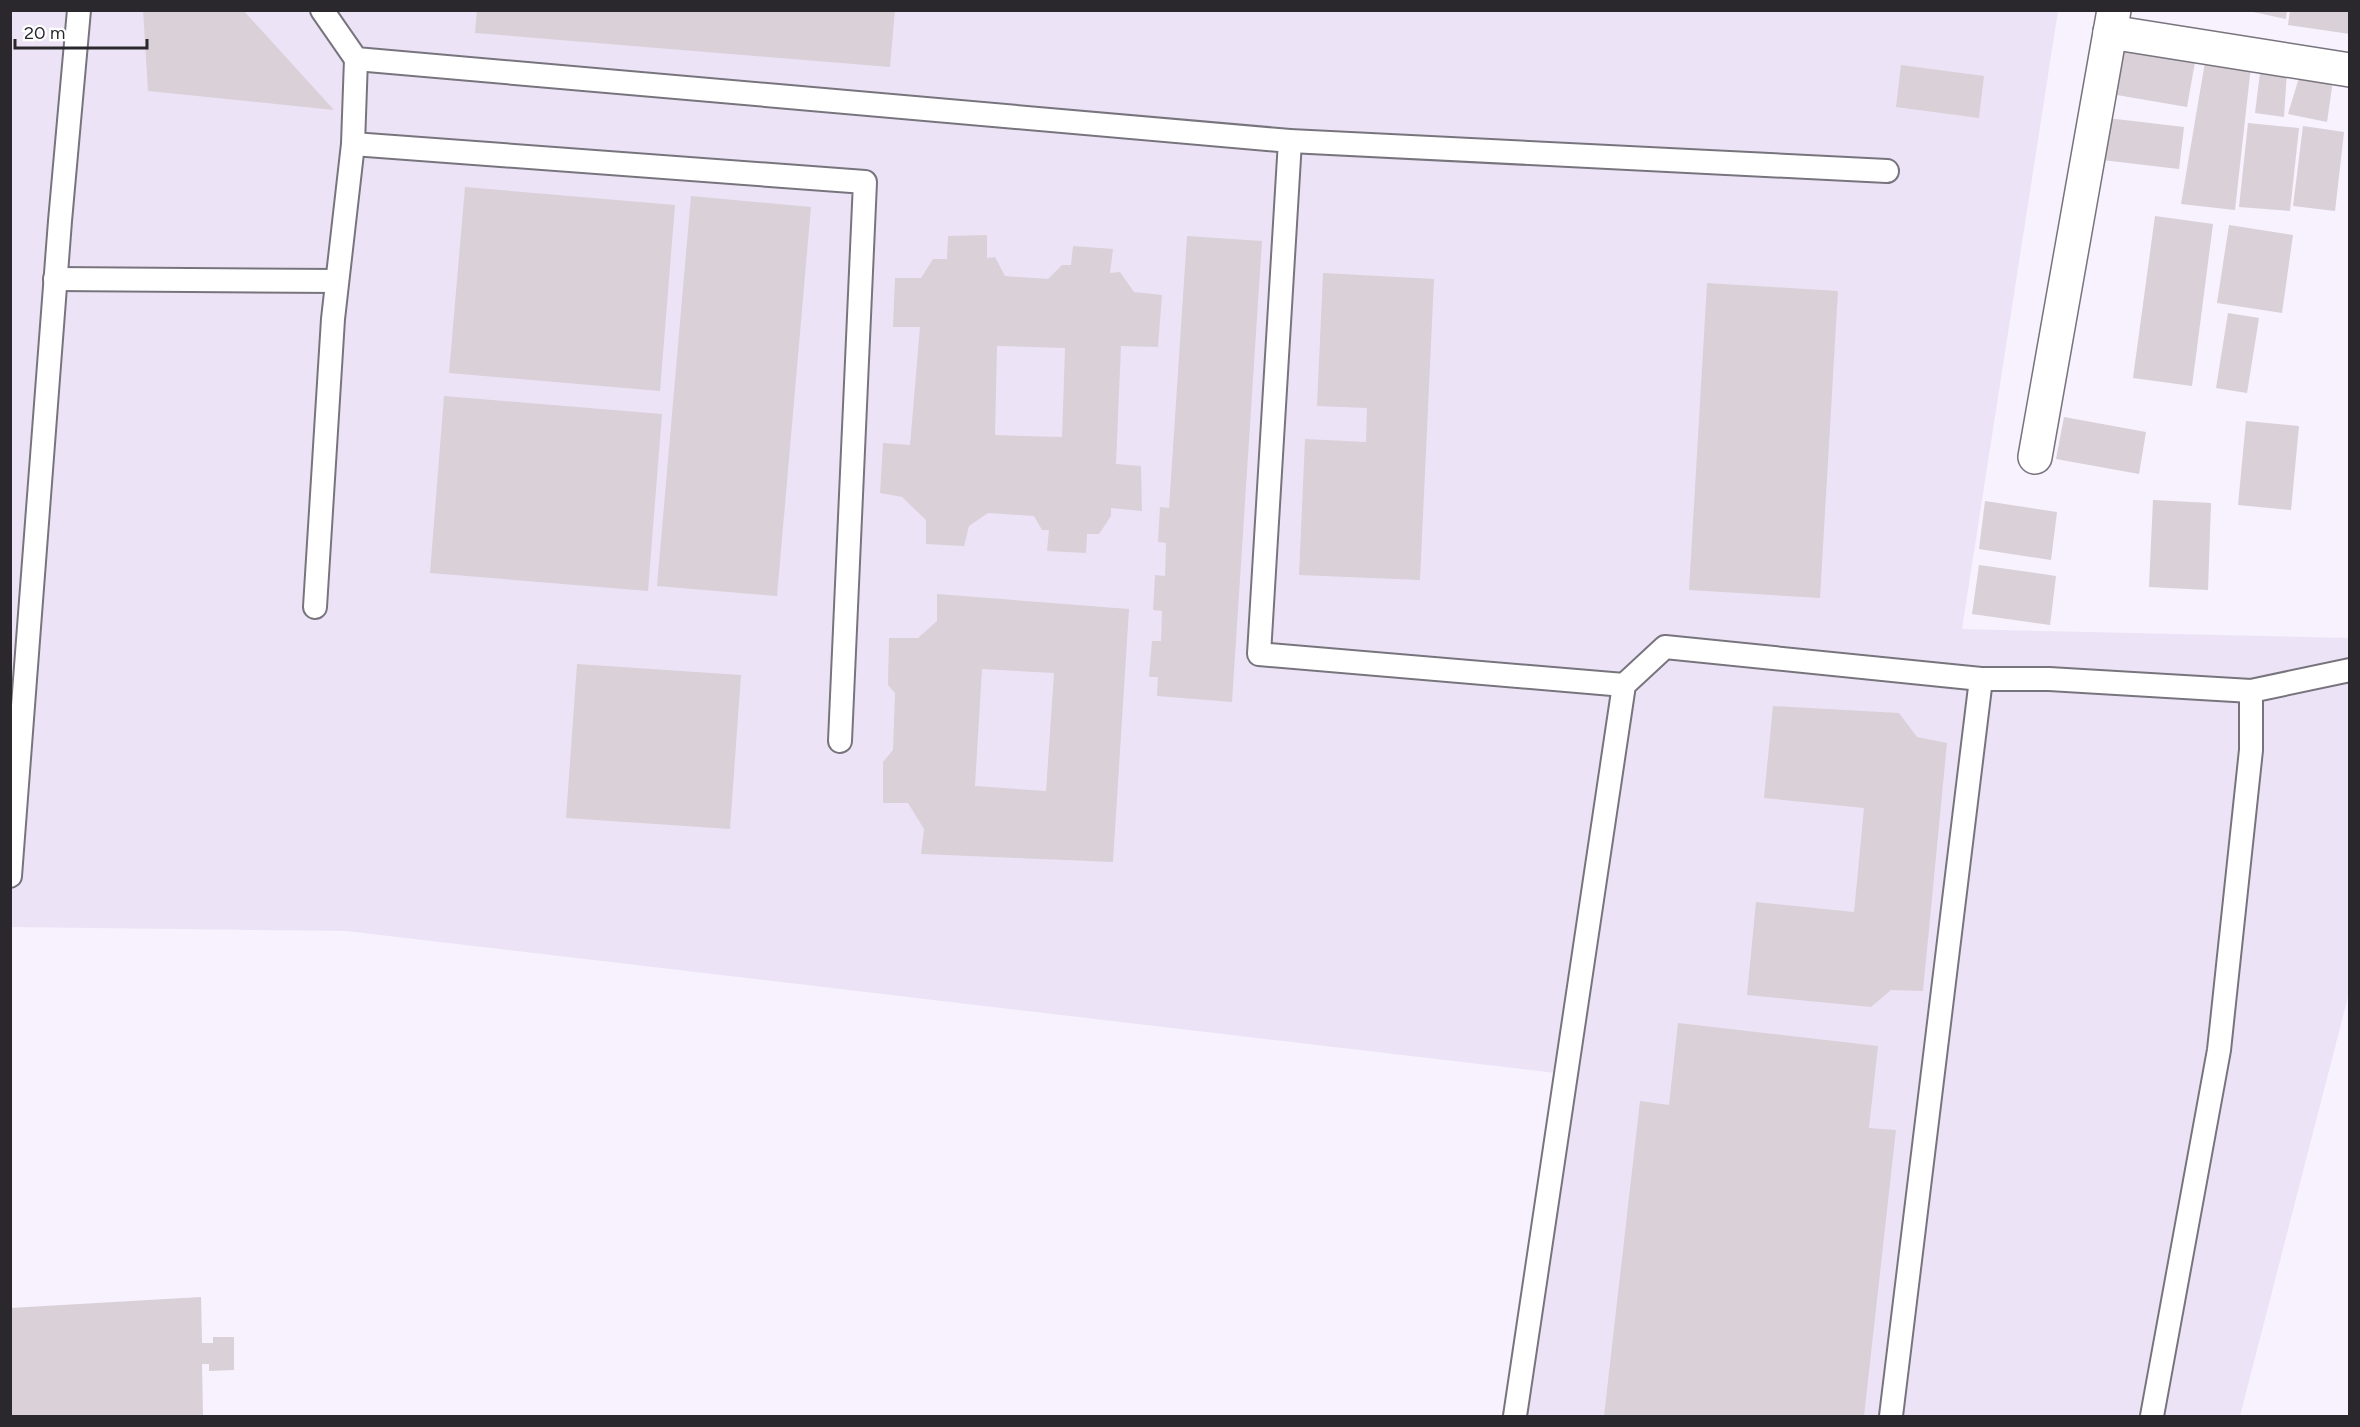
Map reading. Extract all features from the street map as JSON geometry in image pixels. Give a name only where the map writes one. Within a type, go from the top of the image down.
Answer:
[{"type":"street","points":[[2035,457],[2112,21],[2349,70]]},
{"type":"lane","points":[[10,876],[55,279],[79,10]]},
{"type":"lane","points":[[315,606],[333,319],[353,144],[356,59],[322,10]]},
{"type":"lane","points":[[356,59],[1290,141],[1887,171]]},
{"type":"lane","points":[[1290,141],[1259,654],[1624,685]]},
{"type":"lane","points":[[353,144],[865,182],[840,741]]},
{"type":"lane","points":[[55,279],[338,281]]},
{"type":"lane","points":[[1515,1416],[1624,685],[1665,647],[1981,679],[2049,679],[2251,692],[2349,670]]},
{"type":"lane","points":[[1891,1416],[1981,679]]},
{"type":"lane","points":[[2152,1416],[2218,1050],[2251,750],[2251,692]]},
{"type":"shaded area","points":[[11,11],[2058,11],[1962,629],[2349,638],[2349,993],[2240,1416],[1515,1416],[1572,1075],[346,931],[11,927]]},
{"type":"building","points":[[143,10],[243,10],[334,110],[148,91]]},
{"type":"building","points":[[477,10],[895,10],[890,67],[475,33]]},
{"type":"building","points":[[2244,10],[2287,10],[2286,19]]},
{"type":"building","points":[[2290,10],[2350,10],[2350,34],[2288,25]]},
{"type":"building","points":[[2112,48],[2195,62],[2187,107],[2105,93]]},
{"type":"building","points":[[2206,56],[2251,66],[2235,210],[2181,204]]},
{"type":"building","points":[[1901,65],[1984,76],[1979,118],[1896,107]]},
{"type":"building","points":[[2261,65],[2287,71],[2284,117],[2255,113]]},
{"type":"building","points":[[2301,71],[2333,80],[2327,122],[2288,114]]},
{"type":"building","points":[[2107,118],[2184,127],[2179,169],[2102,160]]},
{"type":"building","points":[[2248,123],[2299,128],[2290,211],[2239,207]]},
{"type":"building","points":[[2303,126],[2344,132],[2335,211],[2293,206]]},
{"type":"building","points":[[465,187],[675,205],[660,391],[449,373]]},
{"type":"building","points":[[691,196],[811,207],[777,596],[657,586]]},
{"type":"building","points":[[2155,216],[2213,224],[2192,386],[2133,378]]},
{"type":"building","points":[[2229,225],[2293,235],[2282,313],[2217,303]]},
{"type":"building","points":[[987,235],[987,258],[995,257],[1005,276],[1048,279],[1062,265],[1071,265],[1073,246],[1113,249],[1110,273],[1120,272],[1134,292],[1162,295],[1158,347],[1121,346],[1116,464],[1141,466],[1142,511],[1111,508],[1111,516],[1099,534],[1087,534],[1086,553],[1047,551],[1049,530],[1042,530],[1034,516],[988,513],[969,526],[964,546],[926,544],[926,520],[902,497],[880,493],[883,443],[910,445],[920,327],[893,327],[895,278],[921,278],[933,259],[947,259],[948,236]],"holes":[[[997,346],[1065,348],[1062,437],[995,435]]]},
{"type":"building","points":[[1187,236],[1262,241],[1232,702],[1157,696],[1158,677],[1149,677],[1152,641],[1161,641],[1162,611],[1153,610],[1155,575],[1165,576],[1166,543],[1158,542],[1160,507],[1169,508]]},
{"type":"building","points":[[1323,273],[1434,279],[1420,580],[1299,575],[1305,439],[1366,442],[1367,408],[1317,406]]},
{"type":"building","points":[[1707,283],[1838,291],[1820,598],[1689,590]]},
{"type":"building","points":[[2228,313],[2259,318],[2247,393],[2216,388]]},
{"type":"building","points":[[444,396],[662,414],[648,591],[430,573]]},
{"type":"building","points":[[2064,417],[2146,432],[2139,474],[2056,459]]},
{"type":"building","points":[[2246,421],[2299,426],[2291,510],[2238,505]]},
{"type":"building","points":[[2153,500],[2211,503],[2208,590],[2149,587]]},
{"type":"building","points":[[1985,501],[2057,512],[2051,560],[1979,549]]},
{"type":"building","points":[[1979,565],[2056,576],[2050,625],[1972,614]]},
{"type":"building","points":[[937,594],[1129,609],[1113,862],[921,854],[924,829],[908,803],[883,803],[883,762],[893,750],[895,693],[888,685],[889,638],[918,638],[937,621]],"holes":[[[982,669],[1054,673],[1046,791],[975,786]]]},
{"type":"building","points":[[577,664],[741,675],[730,829],[566,818]]},
{"type":"building","points":[[1773,706],[1899,713],[1917,737],[1947,743],[1923,991],[1891,990],[1871,1007],[1747,995],[1756,902],[1854,912],[1864,808],[1764,798]]},
{"type":"building","points":[[1678,1023],[1878,1046],[1869,1128],[1896,1130],[1864,1416],[1604,1416],[1640,1101],[1669,1105]]},
{"type":"building","points":[[201,1297],[202,1343],[213,1343],[213,1337],[234,1337],[234,1370],[209,1371],[209,1364],[202,1364],[203,1416],[10,1416],[10,1308]]}]
